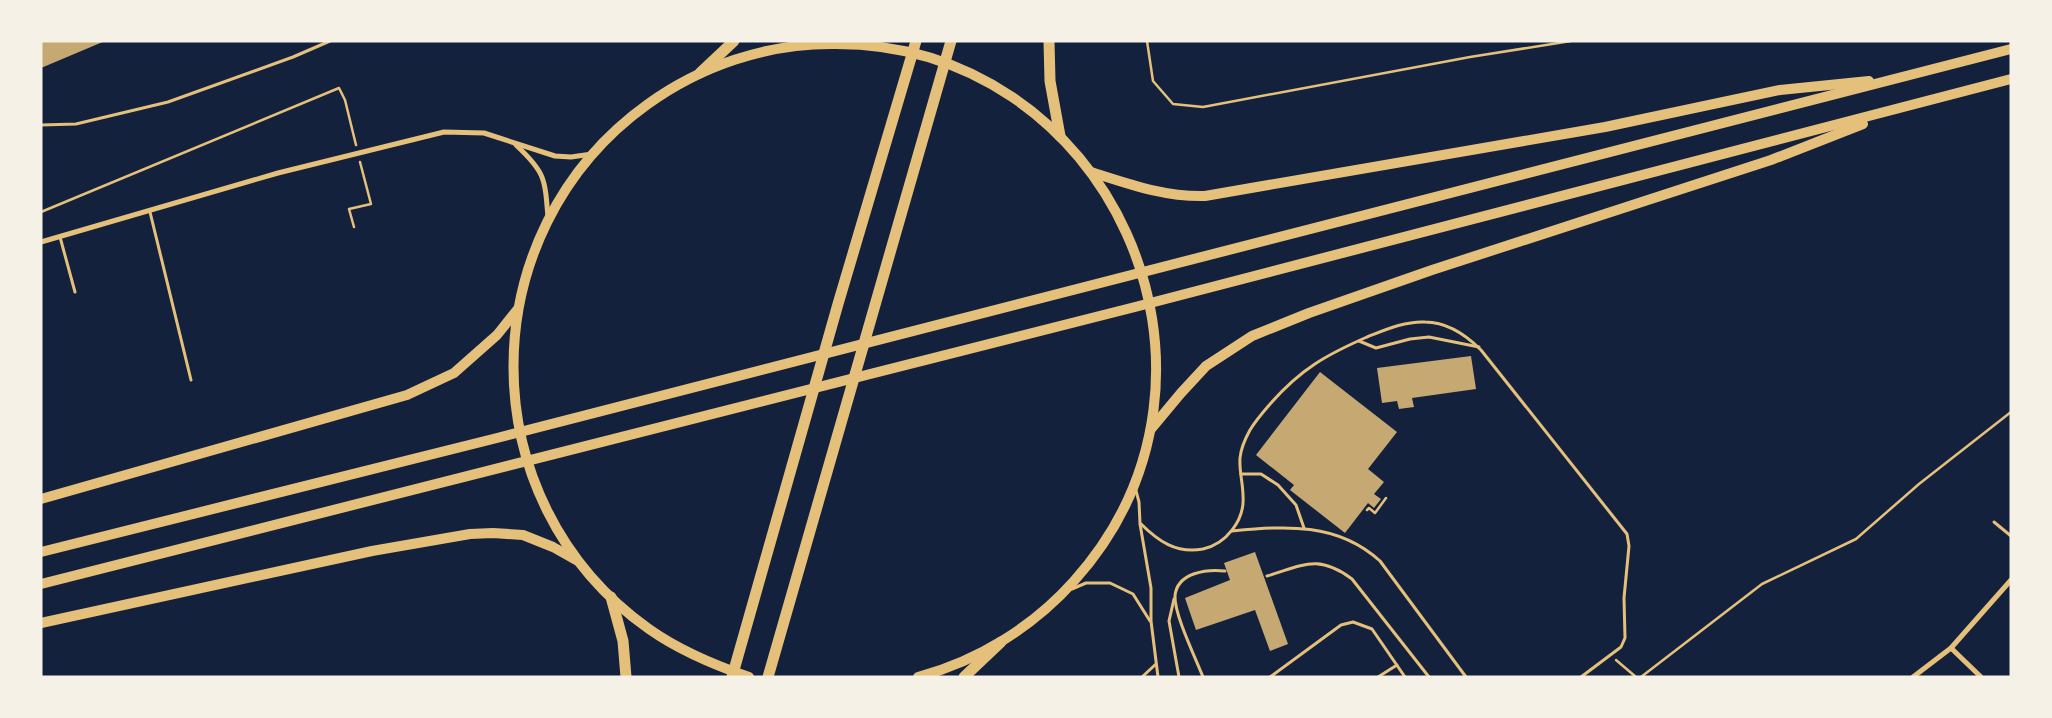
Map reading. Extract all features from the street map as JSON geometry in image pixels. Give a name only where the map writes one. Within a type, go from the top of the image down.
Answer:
[{"type":"highway","points":[[700,73],[734,41]]},
{"type":"highway","points":[[732,677],[838,304],[916,41]]},
{"type":"highway","points":[[768,677],[951,41]]},
{"type":"highway","points":[[1049,41],[1050,81],[1060,136]]},
{"type":"highway","points":[[750,677],[712,664],[678,648],[647,628],[611,598],[579,562],[562,536],[546,509],[534,480],[524,451],[517,420],[513,358],[517,310],[529,264],[548,219],[574,176],[632,115],[664,92],[700,73],[751,54],[778,48],[833,44],[882,47],[926,57],[982,79],[1026,107],[1060,136],[1091,172],[1113,204],[1130,239],[1143,276],[1150,304],[1156,353],[1155,392],[1150,430],[1134,484],[1118,519],[1102,545],[1064,593],[1023,627],[1001,642],[968,660],[918,677]]},
{"type":"highway","points":[[41,552],[497,438],[2011,49]]},
{"type":"highway","points":[[1091,172],[1163,194],[1205,196],[1605,127],[1780,90],[1901,78]]},
{"type":"highway","points":[[41,584],[1134,307],[2011,79]]},
{"type":"highway","points":[[1150,430],[1206,366],[1252,336],[1309,312],[1432,270],[1771,160],[1904,108]]},
{"type":"highway","points":[[41,499],[407,395],[454,373],[498,335],[517,310]]},
{"type":"highway","points":[[41,624],[372,551],[470,534],[523,535],[553,547],[579,562]]},
{"type":"highway","points":[[611,598],[622,641],[626,677]]},
{"type":"highway","points":[[964,677],[1001,642]]},
{"type":"street","points":[[41,242],[150,212],[278,173],[444,132],[484,133],[555,156],[570,158],[593,154]]},
{"type":"street","points":[[513,143],[533,161],[546,185],[548,219]]},
{"type":"street","points":[[1913,677],[1951,648],[2011,580]]},
{"type":"street","points":[[1951,648],[1981,677]]},
{"type":"lane","points":[[41,125],[76,124],[168,102],[293,57],[330,41]]},
{"type":"lane","points":[[150,212],[166,270],[191,380]]},
{"type":"lane","points":[[60,238],[75,292]]},
{"type":"lane","points":[[1140,522],[1155,537],[1167,545],[1181,550],[1209,547],[1221,541],[1232,531],[1242,510],[1244,498],[1240,459],[1242,444],[1251,428],[1282,390],[1319,359],[1359,341],[1409,323],[1426,322],[1442,324],[1470,338],[1478,347],[1627,534],[1629,546],[1624,598],[1624,638],[1621,647],[1581,677]]},
{"type":"lane","points":[[1359,341],[1376,348],[1410,339],[1429,337],[1478,347]]},
{"type":"lane","points":[[1241,474],[1261,474],[1278,485],[1296,505],[1304,528]]},
{"type":"lane","points":[[1134,484],[1139,502],[1140,522],[1151,588],[1150,621],[1158,677]]},
{"type":"lane","points":[[1994,522],[2011,536]]},
{"type":"lane","points":[[1232,531],[1286,526],[1304,528],[1317,530],[1354,542],[1367,549],[1380,561],[1466,677]]},
{"type":"lane","points":[[1267,576],[1305,565],[1321,563],[1339,569],[1352,579],[1429,677]]},
{"type":"lane","points":[[1179,677],[1169,621],[1178,585],[1188,577],[1201,571],[1225,571]]},
{"type":"lane","points":[[1064,593],[1086,583],[1110,584],[1133,594],[1150,621]]},
{"type":"lane","points":[[1175,596],[1178,611],[1204,677]]},
{"type":"lane","points":[[1270,677],[1341,624],[1353,622],[1372,629],[1405,677]]},
{"type":"lane","points":[[1142,677],[1156,664]]},
{"type":"lane","points":[[1378,677],[1397,665]]},
{"type":"path","points":[[1147,41],[1153,81],[1172,104],[1203,107],[1460,58],[1571,41]]},
{"type":"path","points":[[41,212],[340,88],[345,100]]},
{"type":"path","points":[[354,227],[349,209],[371,204]]},
{"type":"path","points":[[1641,677],[1762,584],[1856,539],[1919,484],[2011,412]]},
{"type":"path","points":[[1367,510],[1369,508],[1375,513],[1386,498]]},
{"type":"path","points":[[1610,654],[1636,677]]},
{"type":"building","points":[[41,41],[105,41],[41,68]]},
{"type":"building","points":[[1471,356],[1476,389],[1412,398],[1414,407],[1399,409],[1397,401],[1382,403],[1377,368]]},
{"type":"building","points":[[1320,372],[1397,432],[1368,469],[1384,482],[1374,494],[1381,499],[1374,508],[1368,503],[1345,533],[1290,490],[1294,485],[1256,455]]},
{"type":"building","points":[[1255,552],[1288,644],[1270,651],[1255,610],[1196,630],[1185,598],[1230,580],[1224,563]]}]
